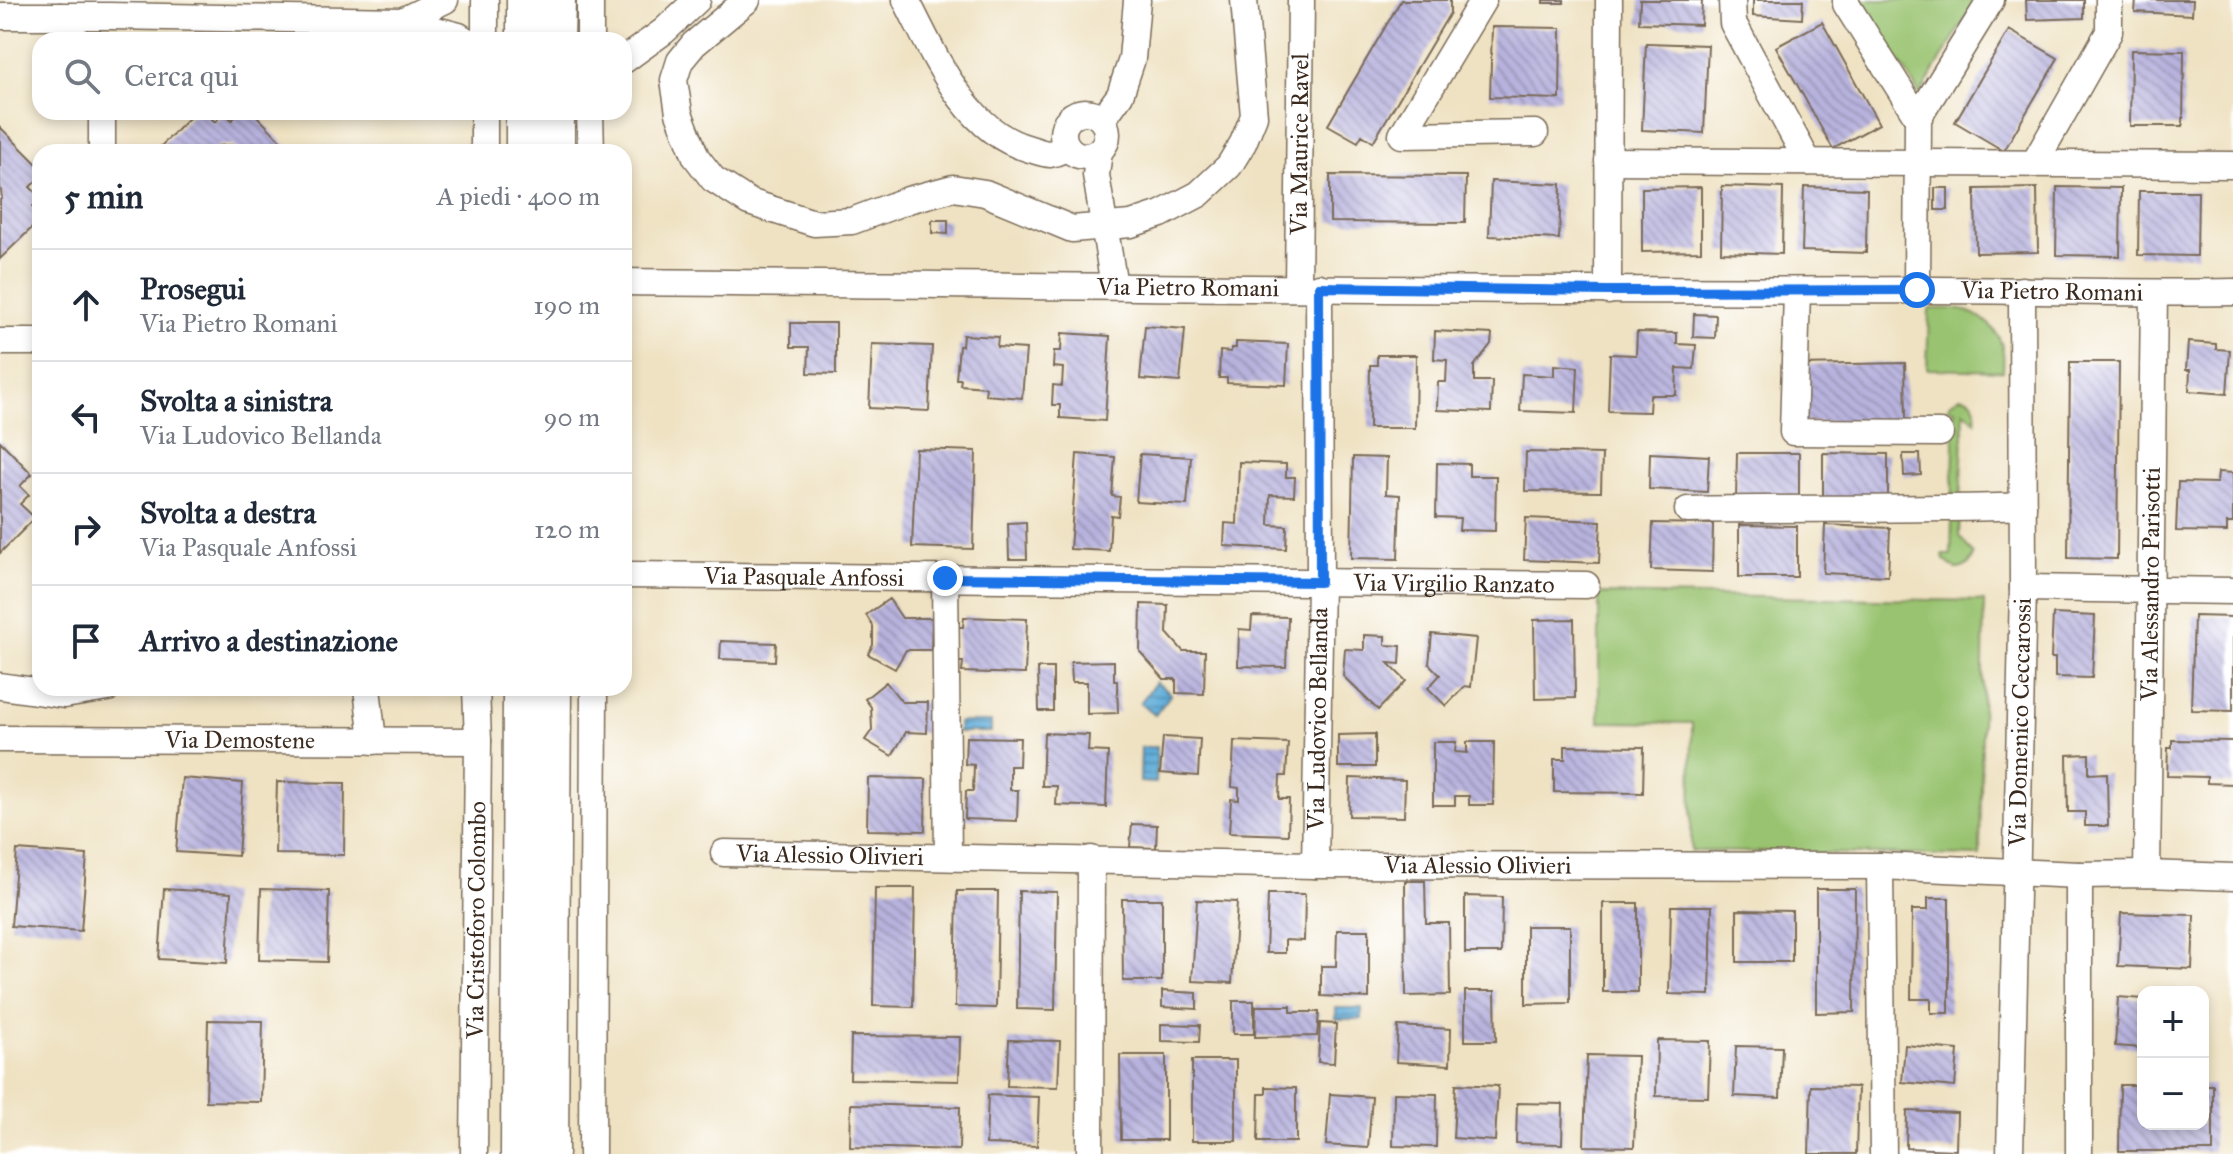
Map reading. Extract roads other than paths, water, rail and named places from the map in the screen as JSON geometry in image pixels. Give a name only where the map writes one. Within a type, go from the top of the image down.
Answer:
[{"type":"main road","points":[[524,0],[524,32]]},
{"type":"main road","points":[[557,32],[558,0]]},
{"type":"main road","points":[[523,120],[523,144]]},
{"type":"main road","points":[[557,120],[557,144]]},
{"type":"main road","name":"Via Cristoforo Colombo","points":[[518,1154],[520,696]]},
{"type":"main road","points":[[551,1154],[554,696]]},
{"type":"street","points":[[402,21],[445,0]]},
{"type":"street","points":[[485,0],[485,32]]},
{"type":"street","points":[[590,0],[590,32]]},
{"type":"street","points":[[632,54],[664,31],[697,0]]},
{"type":"street","points":[[747,0],[694,44],[680,61],[674,80],[679,113],[696,157],[713,179],[749,202],[814,223],[852,221],[908,200],[953,188],[985,193],[1072,229],[1131,224],[1161,214],[1199,194],[1229,166],[1254,116],[1244,0]]},
{"type":"street","points":[[906,0],[935,56],[969,109],[987,128],[1021,146],[1049,154],[1068,148]]},
{"type":"street","points":[[1102,120],[1120,95],[1132,59],[1137,0]]},
{"type":"street","name":"Via Maurice Ravel","points":[[1301,0],[1308,287]]},
{"type":"street","points":[[1483,0],[1402,135],[1535,133]]},
{"type":"street","points":[[1608,291],[1609,0]]},
{"type":"street","points":[[1732,0],[1733,23],[1808,162]]},
{"type":"street","points":[[1846,0],[1918,118]]},
{"type":"street","points":[[1917,290],[1918,118],[1991,0]]},
{"type":"street","points":[[2034,164],[2109,32],[2109,0]]},
{"type":"street","points":[[0,16],[60,16],[109,8],[162,17],[402,21],[444,32]]},
{"type":"street","points":[[60,16],[71,32]]},
{"type":"street","points":[[146,32],[162,17]]},
{"type":"street","points":[[664,31],[683,57]]},
{"type":"street","points":[[1099,151],[1079,155],[1068,148],[1064,141],[1064,126],[1074,115],[1089,112],[1102,120],[1105,126],[1106,139],[1099,151],[1096,175],[1114,286]]},
{"type":"street","points":[[102,120],[102,144]]},
{"type":"street","points":[[484,120],[484,144]]},
{"type":"street","points":[[1608,161],[2233,165]]},
{"type":"street","name":"Via Pietro Romani","points":[[632,282],[1608,291],[2233,292]]},
{"type":"street","name":"Via Ludovico Bellanda","points":[[1308,287],[1320,582],[1315,865]]},
{"type":"street","name":"Via Domenico Ceccarossi","points":[[2010,1154],[2023,588],[2022,290]]},
{"type":"street","points":[[1797,291],[1793,432],[1940,433]]},
{"type":"street","name":"Via Alessandro Parisotti","points":[[2147,874],[2154,293]]},
{"type":"street","points":[[0,342],[32,342]]},
{"type":"street","points":[[1688,510],[2023,506]]},
{"type":"street","name":"Via Pasquale Anfossi","points":[[632,575],[1320,582]]},
{"type":"street","points":[[945,578],[948,857]]},
{"type":"street","name":"Via Virgilio Ranzato","points":[[1320,582],[1586,585]]},
{"type":"street","points":[[2023,588],[2233,591]]},
{"type":"street","points":[[0,686],[32,689]]},
{"type":"street","points":[[368,696],[373,741]]},
{"type":"street","name":"Via Cristoforo Colombo","points":[[474,1154],[476,696]]},
{"type":"street","points":[[592,1154],[594,696]]},
{"type":"street","name":"Via Demostene","points":[[0,739],[478,741]]},
{"type":"street","name":"Via Alessio Olivieri","points":[[724,853],[1315,865],[1880,866],[2079,875],[2233,877]]},
{"type":"street","points":[[1090,1154],[1091,859]]},
{"type":"street","points":[[1880,866],[1883,1154]]},
{"type":"street","points":[[2079,875],[2079,1154]]},
{"type":"water","points":[[1156,682],[1171,694],[1155,715],[1140,703]]},
{"type":"water","points":[[958,722],[991,722],[991,732],[958,732]]},
{"type":"water","points":[[1141,747],[1157,747],[1156,783],[1140,782]]},
{"type":"water","points":[[1336,1008],[1362,1008],[1362,1019],[1336,1019]]}]
